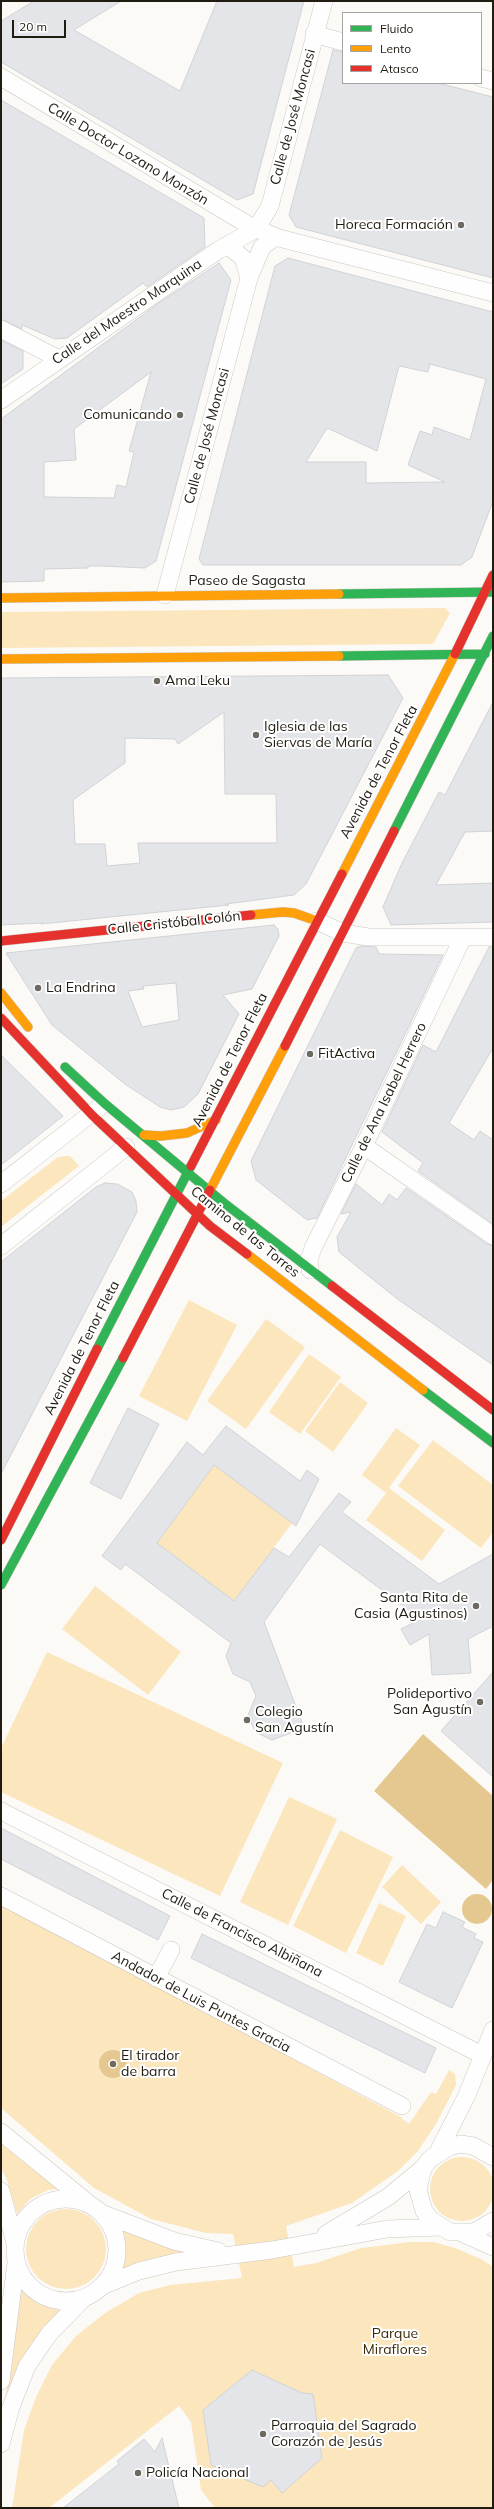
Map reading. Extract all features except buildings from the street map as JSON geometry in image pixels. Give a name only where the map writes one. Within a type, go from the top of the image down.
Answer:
[{"type":"main road","name":"Avenida de Tenor Fleta","points":[[1,1540],[176,1194],[216,1120],[455,654],[490,592],[493,575]]},
{"type":"main road","name":"Paseo de Sagasta","points":[[1,598],[490,592]]},
{"type":"main road","points":[[2,1582],[210,1190],[489,654],[493,636]]},
{"type":"main road","points":[[1,659],[489,654]]},
{"type":"main road","name":"Calle Cristóbal Colón","points":[[1,941],[283,912],[294,913],[317,921]]},
{"type":"main road","points":[[1,993],[36,1036]]},
{"type":"main road","name":"Camino de las Torres","points":[[1,1018],[98,1109],[144,1135],[310,1270],[493,1410]]},
{"type":"main road","name":"Camino de las Torres","points":[[57,1058],[126,1147],[197,1214],[220,1234],[493,1443]]},
{"type":"main road","points":[[144,1135],[182,1134],[201,1128],[216,1120]]},
{"type":"street","name":"Calle de José Moncasi","points":[[256,229],[270,206],[314,34],[324,1]]},
{"type":"street","points":[[314,34],[342,42]]},
{"type":"street","name":"Calle Doctor Lozano Monzón","points":[[1,77],[256,229],[275,237],[493,293]]},
{"type":"street","points":[[482,78],[493,81]]},
{"type":"street","name":"Calle del Maestro Marquina","points":[[1,400],[59,358],[227,245],[256,229]]},
{"type":"street","name":"Calle de José Moncasi","points":[[165,595],[248,278],[262,247],[275,237]]},
{"type":"street","name":"Calle de José Moncasi","points":[[227,245],[243,258],[248,278]]},
{"type":"street","points":[[1,329],[59,358]]},
{"type":"street","name":"Calle Cristóbal Colón","points":[[317,921],[343,934],[368,937],[493,937]]},
{"type":"street","name":"Calle de Ana Isabel Herrero","points":[[310,1270],[309,1260],[313,1248],[364,1146],[463,937]]},
{"type":"street","points":[[1,1184],[98,1109]]},
{"type":"street","points":[[364,1146],[493,1236]]},
{"type":"street","points":[[1,1246],[126,1147]]},
{"type":"street","name":"Calle de Francisco Albiñana","points":[[1,1811],[482,2055]]},
{"type":"street","name":"Andador de Luis Puntes Gracia","points":[[1,1896],[402,2106]]},
{"type":"street","points":[[156,1978],[171,1950]]},
{"type":"street","points":[[313,2241],[381,2201],[423,2168],[438,2152],[467,2095],[493,2030]]},
{"type":"street","points":[[1,2132],[96,2209],[111,2226],[116,2242],[116,2258],[111,2274],[100,2287]]},
{"type":"street","points":[[438,2152],[461,2144],[473,2146],[493,2157]]},
{"type":"street","points":[[423,2168],[418,2190],[420,2201],[424,2211],[440,2227]]},
{"type":"street","points":[[1,2191],[15,2244],[16,2263],[1,2381]]},
{"type":"street","points":[[15,2244],[19,2228],[28,2214],[42,2204],[57,2199],[74,2199],[174,2241],[230,2254]]},
{"type":"street","points":[[462,2233],[474,2232],[493,2221]]},
{"type":"street","points":[[1,2444],[11,2407],[27,2366],[49,2334],[84,2298],[100,2287],[124,2276],[160,2265],[230,2254],[272,2250],[313,2241],[387,2229],[440,2227],[462,2233],[493,2247]]},
{"type":"street","points":[[16,2263],[24,2279],[35,2291],[45,2296],[67,2301],[84,2298]]},
{"type":"green space","points":[[445,608],[450,613],[433,644],[1,648],[1,612]]},
{"type":"green space","points":[[70,1156],[79,1166],[1,1227],[1,1201],[58,1157]]},
{"type":"green space","points":[[189,1300],[237,1325],[187,1421],[139,1396]]},
{"type":"green space","points":[[266,1319],[305,1347],[246,1429],[207,1401]]},
{"type":"green space","points":[[309,1354],[341,1377],[300,1434],[269,1412]]},
{"type":"green space","points":[[340,1382],[368,1403],[333,1452],[305,1431]]},
{"type":"green space","points":[[396,1428],[420,1445],[389,1488],[445,1530],[422,1561],[366,1520],[386,1493],[362,1475]]},
{"type":"green space","points":[[433,1440],[493,1485],[493,1532],[481,1548],[398,1486]]},
{"type":"green space","points":[[214,1465],[292,1523],[234,1601],[157,1543]]},
{"type":"green space","points":[[95,1586],[181,1652],[148,1695],[62,1629]]},
{"type":"green space","points":[[47,1652],[283,1763],[220,1896],[1,1792],[1,1748]]},
{"type":"green space","points":[[289,1797],[337,1819],[288,1925],[240,1902]]},
{"type":"green space","points":[[340,1830],[393,1857],[346,1953],[293,1926]]},
{"type":"green space","points":[[402,1865],[441,1902],[421,1924],[382,1887]]},
{"type":"green space","name":"Parque Miraflores","points":[[1,1902],[399,2116],[409,2124],[431,2092],[436,2094],[449,2070],[455,2074],[456,2085],[436,2124],[418,2151],[398,2171],[352,2203],[286,2226],[294,2267],[316,2263],[361,2248],[410,2242],[433,2242],[455,2248],[483,2260],[493,2267],[493,2508],[215,2508],[201,2490],[191,2422],[179,2406],[49,2508],[12,2508],[24,2430],[36,2397],[52,2365],[76,2336],[105,2313],[139,2293],[170,2285],[242,2278],[233,2234],[206,2233],[151,2219],[94,2188],[1,2108]],"holes":[[[252,2370],[302,2393],[313,2394],[322,2458],[282,2492],[271,2480],[211,2465],[203,2410]]]},
{"type":"green space","points":[[379,1903],[406,1916],[383,1966],[356,1953]]},
{"type":"green space","points":[[1,2140],[58,2189],[48,2190],[30,2199],[17,2214],[7,2180],[1,2168]]},
{"type":"green space","points":[[462,2157],[480,2163],[488,2171],[494,2189],[488,2207],[480,2215],[462,2221],[444,2215],[436,2207],[430,2189],[436,2171],[444,2163]]},
{"type":"green space","points":[[66,2209],[81,2212],[94,2221],[103,2234],[106,2249],[103,2264],[94,2277],[81,2286],[66,2289],[51,2286],[38,2277],[29,2264],[26,2249],[29,2234],[38,2221],[51,2212]]},
{"type":"green space","points":[[121,2228],[192,2252],[150,2259],[123,2268],[126,2246]]},
{"type":"green space","points":[[21,2290],[38,2304],[60,2311],[21,2363],[8,2393],[6,2393]]},
{"type":"shaded area","points":[[423,1734],[493,1796],[493,1880],[486,1889],[374,1791]]},
{"type":"shaded area","points":[[477,1894],[488,1898],[492,1909],[488,1920],[477,1924],[466,1920],[462,1909],[466,1898]]},
{"type":"shaded area","points":[[113,2050],[123,2054],[127,2064],[123,2074],[113,2078],[103,2074],[99,2064],[103,2054]]},
{"type":"traffic: fast","points":[[339,594],[493,592]]},
{"type":"traffic: fast","points":[[394,831],[493,636]]},
{"type":"traffic: fast","points":[[339,656],[485,654]]},
{"type":"traffic: fast","points":[[65,1067],[104,1103],[224,1203],[332,1286]]},
{"type":"traffic: fast","points":[[97,1349],[191,1166]]},
{"type":"traffic: fast","points":[[1,1585],[123,1358]]},
{"type":"traffic: fast","points":[[423,1390],[493,1443]]},
{"type":"traffic: slow","points":[[1,598],[339,594]]},
{"type":"traffic: slow","points":[[342,874],[455,654]]},
{"type":"traffic: slow","points":[[1,659],[339,656]]},
{"type":"traffic: slow","points":[[251,915],[283,912],[294,913],[317,921]]},
{"type":"traffic: slow","points":[[1,993],[28,1027]]},
{"type":"traffic: slow","points":[[210,1190],[285,1046]]},
{"type":"traffic: slow","points":[[144,1135],[161,1136],[187,1133],[216,1120]]},
{"type":"traffic: slow","points":[[247,1254],[423,1390]]},
{"type":"traffic: jam","points":[[455,654],[493,575]]},
{"type":"traffic: jam","points":[[285,1046],[394,831]]},
{"type":"traffic: jam","points":[[191,1166],[342,874]]},
{"type":"traffic: jam","points":[[1,941],[251,915]]},
{"type":"traffic: jam","points":[[1,1018],[92,1115],[210,1226],[247,1254]]},
{"type":"traffic: jam","points":[[123,1358],[210,1190]]},
{"type":"traffic: jam","points":[[332,1286],[493,1410]]},
{"type":"traffic: jam","points":[[1,1540],[97,1349]]},
{"type":"place","name":"Horeca Formación","points":[[461,225]]},
{"type":"place","name":"Comunicando","points":[[180,415]]},
{"type":"place","name":"Ama Leku","points":[[157,681]]},
{"type":"place","name":"Iglesia de las Siervas de María","points":[[256,735]]},
{"type":"place","name":"La Endrina","points":[[38,988]]},
{"type":"place","name":"FitActiva","points":[[310,1054]]},
{"type":"place","name":"Santa Rita de Casia (Agustinos)","points":[[476,1606]]},
{"type":"place","name":"Polideportivo San Agustín","points":[[480,1702]]},
{"type":"place","name":"Colegio San Agustín","points":[[247,1720]]},
{"type":"place","name":"El tirador de barra","points":[[113,2064]]},
{"type":"place","name":"Parroquia del Sagrado Corazón de Jesús","points":[[263,2434]]},
{"type":"place","name":"Policía Nacional","points":[[138,2473]]}]
